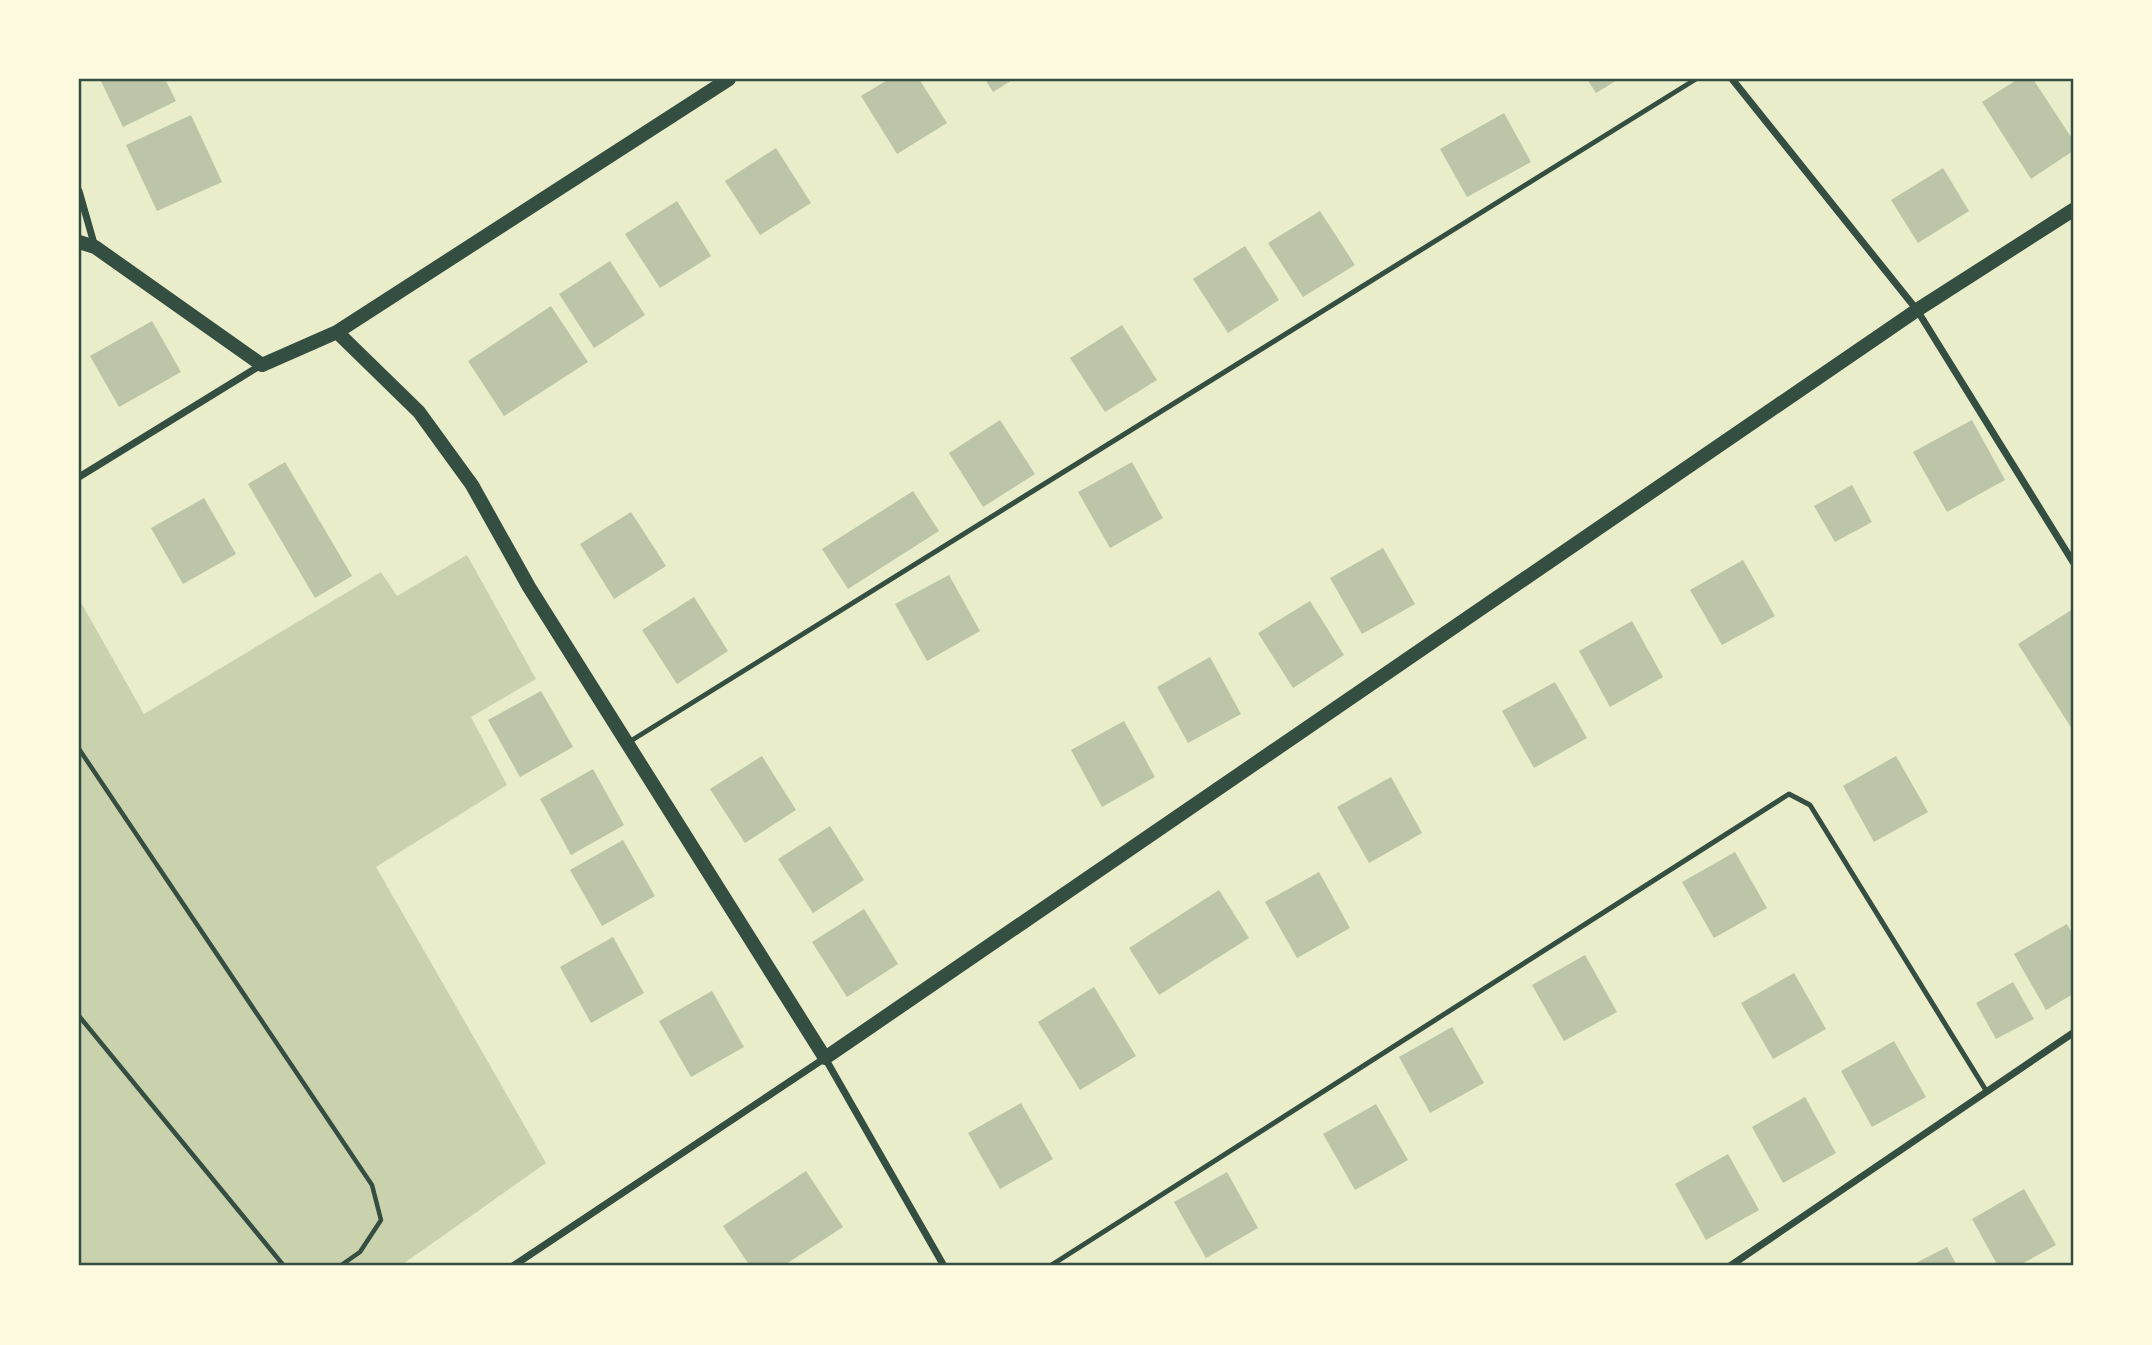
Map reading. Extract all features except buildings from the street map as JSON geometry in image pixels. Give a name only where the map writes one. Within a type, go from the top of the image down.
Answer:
[{"type":"main road","points":[[79,242],[95,247],[262,365],[337,332],[729,79]]},
{"type":"main road","points":[[337,332],[419,412],[472,485],[529,587],[825,1059],[1916,310],[2073,210]]},
{"type":"street","points":[[1732,79],[1916,310],[2073,562]]},
{"type":"street","points":[[79,191],[95,247]]},
{"type":"street","points":[[79,477],[262,365]]},
{"type":"street","points":[[1730,1266],[2073,1033]]},
{"type":"street","points":[[513,1266],[825,1059],[944,1266]]},
{"type":"lane","points":[[628,743],[1696,79]]},
{"type":"lane","points":[[1050,1266],[1789,794],[1810,805],[1987,1092]]},
{"type":"path","points":[[79,749],[372,1185],[381,1220],[360,1252],[340,1266]]},
{"type":"path","points":[[79,1016],[284,1266]]},
{"type":"green space","points":[[467,555],[536,679],[471,717],[507,785],[376,867],[546,1163],[400,1266],[79,1266],[79,599],[144,714],[381,572],[397,596]]}]
